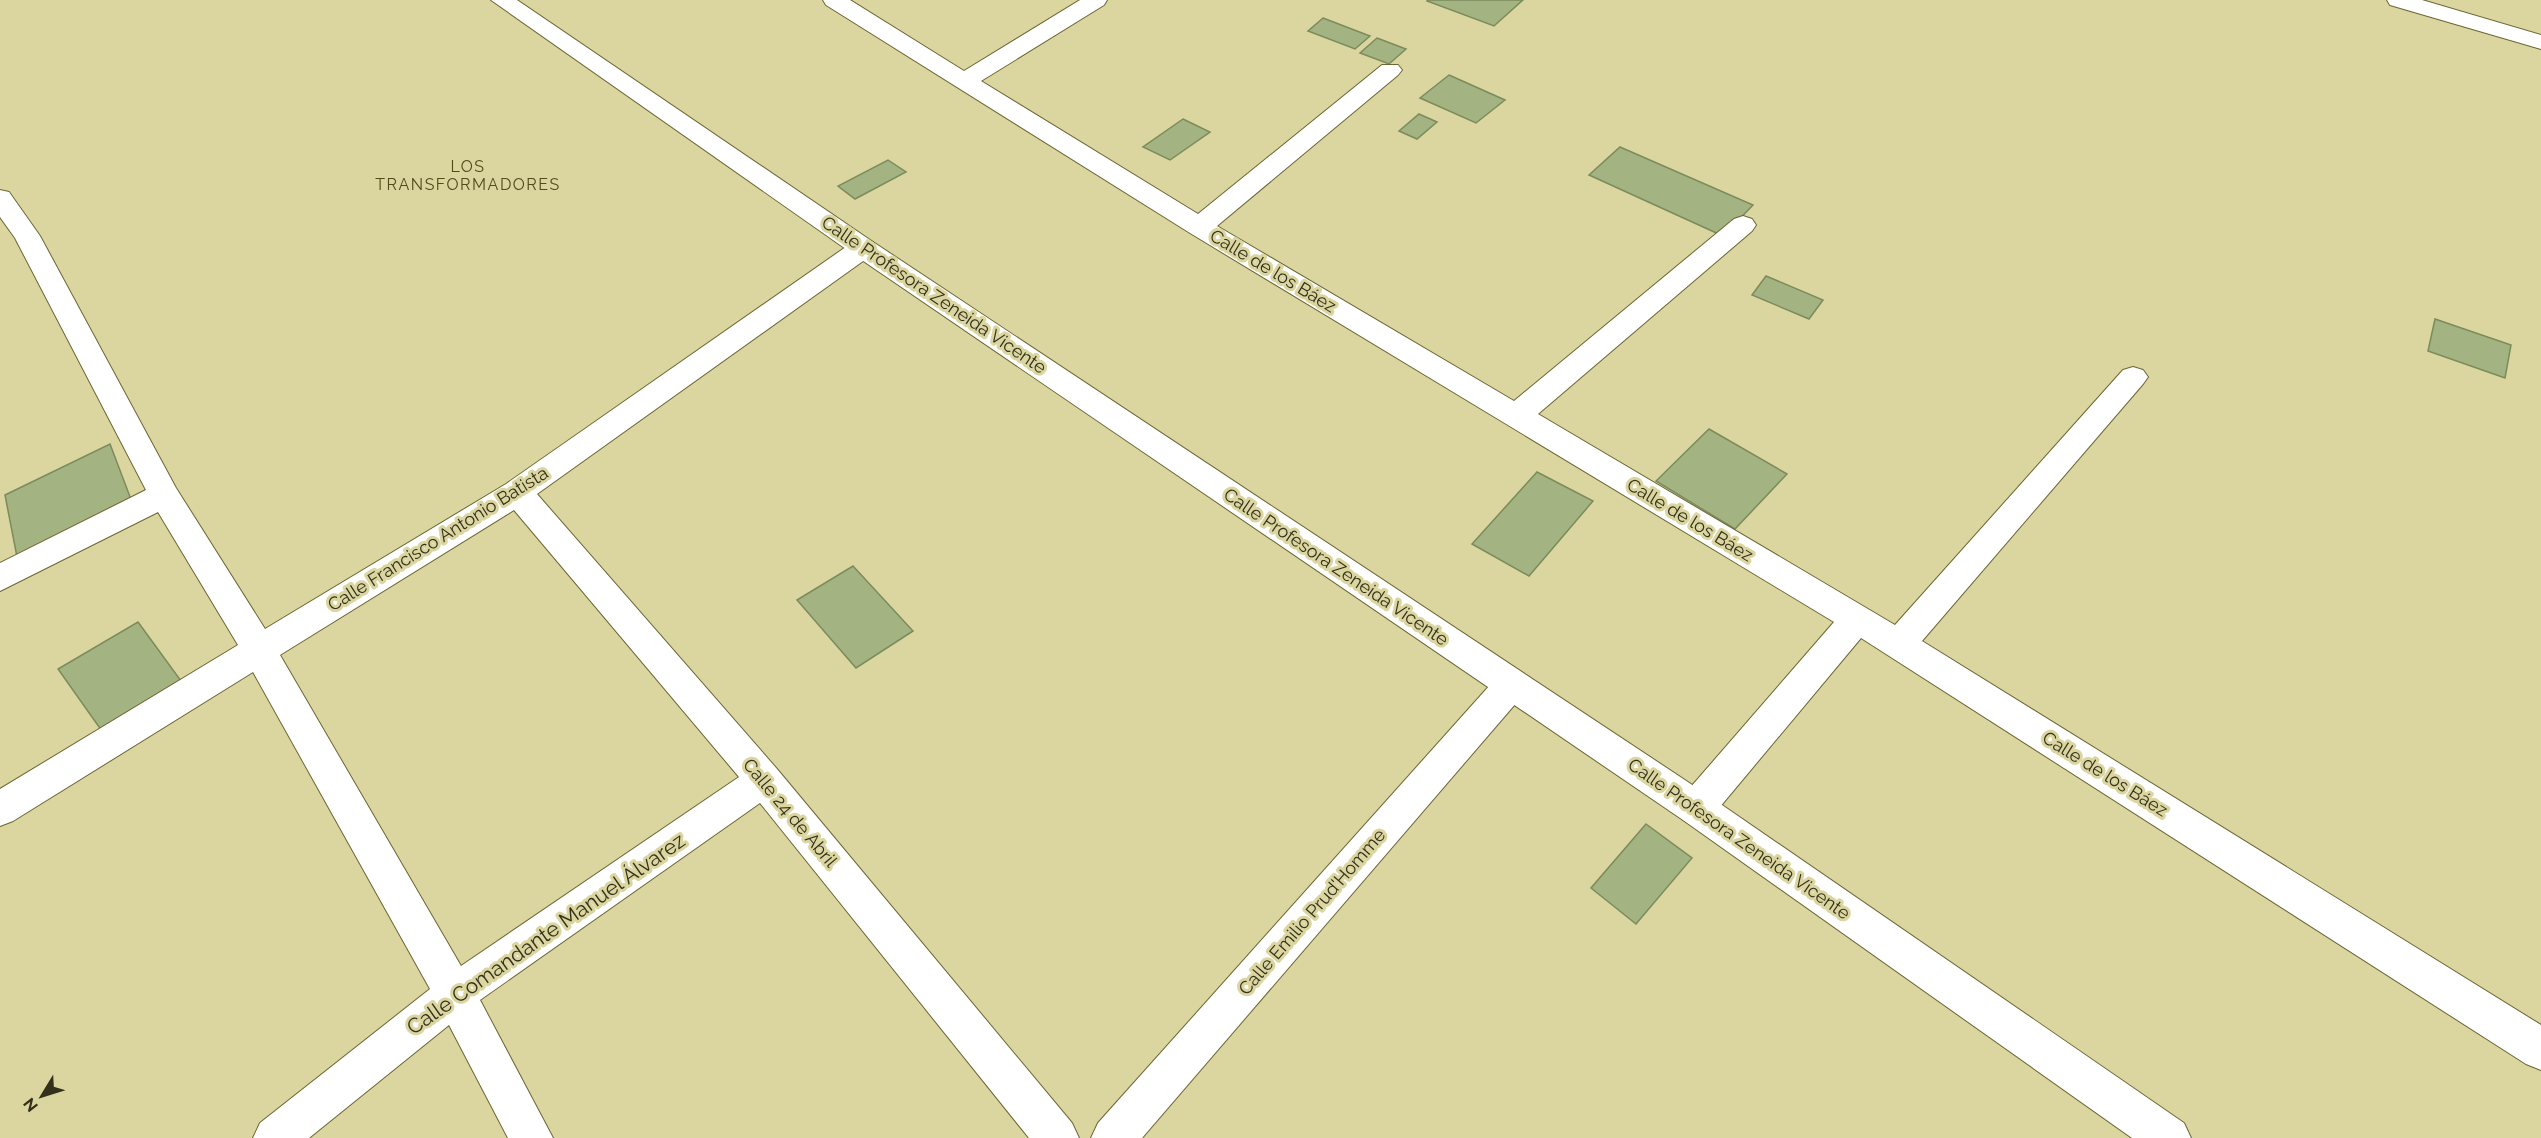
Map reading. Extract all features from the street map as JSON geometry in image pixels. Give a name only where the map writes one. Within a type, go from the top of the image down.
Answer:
[{"type":"street","name":"Calle Profesora Zeneida Vicente","points":[[502,0],[863,248],[1511,686],[1696,808],[2169,1138]]},
{"type":"street","name":"Calle de los Báez","points":[[834,0],[1199,227],[1899,644],[2541,1049]]},
{"type":"street","points":[[964,81],[1096,0]]},
{"type":"street","points":[[2398,0],[2541,42]]},
{"type":"street","points":[[1199,227],[1390,70]]},
{"type":"street","points":[[0,198],[13,240],[259,650],[454,994],[531,1138]]},
{"type":"street","points":[[1516,416],[1743,225]]},
{"type":"street","name":"Calle Francisco Antonio Batista","points":[[0,809],[517,492],[863,248]]},
{"type":"street","points":[[1899,644],[2133,377]]},
{"type":"street","name":"Calle 24 de Abril","points":[[517,492],[764,780],[1057,1138]]},
{"type":"street","points":[[0,578],[164,495]]},
{"type":"street","points":[[1696,808],[1857,619]]},
{"type":"street","name":"Calle Emilio Prud'Homme","points":[[1113,1138],[1511,686]]},
{"type":"street","name":"Calle Comandante Manuel Álvarez","points":[[276,1138],[454,994],[764,780]]},
{"type":"building","points":[[1428,0],[1523,0],[1494,26],[1427,1]]},
{"type":"building","points":[[1323,18],[1370,36],[1355,49],[1308,31]]},
{"type":"building","points":[[1377,38],[1406,49],[1389,64],[1360,53]]},
{"type":"building","points":[[1449,75],[1505,100],[1476,123],[1420,98]]},
{"type":"building","points":[[1419,114],[1437,122],[1417,139],[1399,131]]},
{"type":"building","points":[[1183,119],[1210,132],[1170,160],[1143,147]]},
{"type":"building","points":[[1620,147],[1753,205],[1723,236],[1589,175]]},
{"type":"building","points":[[888,160],[906,172],[855,199],[838,186]]},
{"type":"building","points":[[1766,276],[1823,300],[1809,319],[1752,295]]},
{"type":"building","points":[[2435,319],[2511,345],[2505,378],[2428,351]]},
{"type":"building","points":[[1709,429],[1787,474],[1735,529],[1656,481]]},
{"type":"building","points":[[110,444],[132,502],[17,557],[5,495]]},
{"type":"building","points":[[1537,472],[1593,501],[1529,576],[1472,544]]},
{"type":"building","points":[[853,566],[913,631],[856,668],[797,600]]},
{"type":"building","points":[[138,622],[184,685],[104,734],[58,669]]},
{"type":"building","points":[[1646,824],[1692,858],[1636,924],[1591,888]]},
{"type":"district","name":"LOS TRANSFORMADORES","points":[[468,175]]}]
